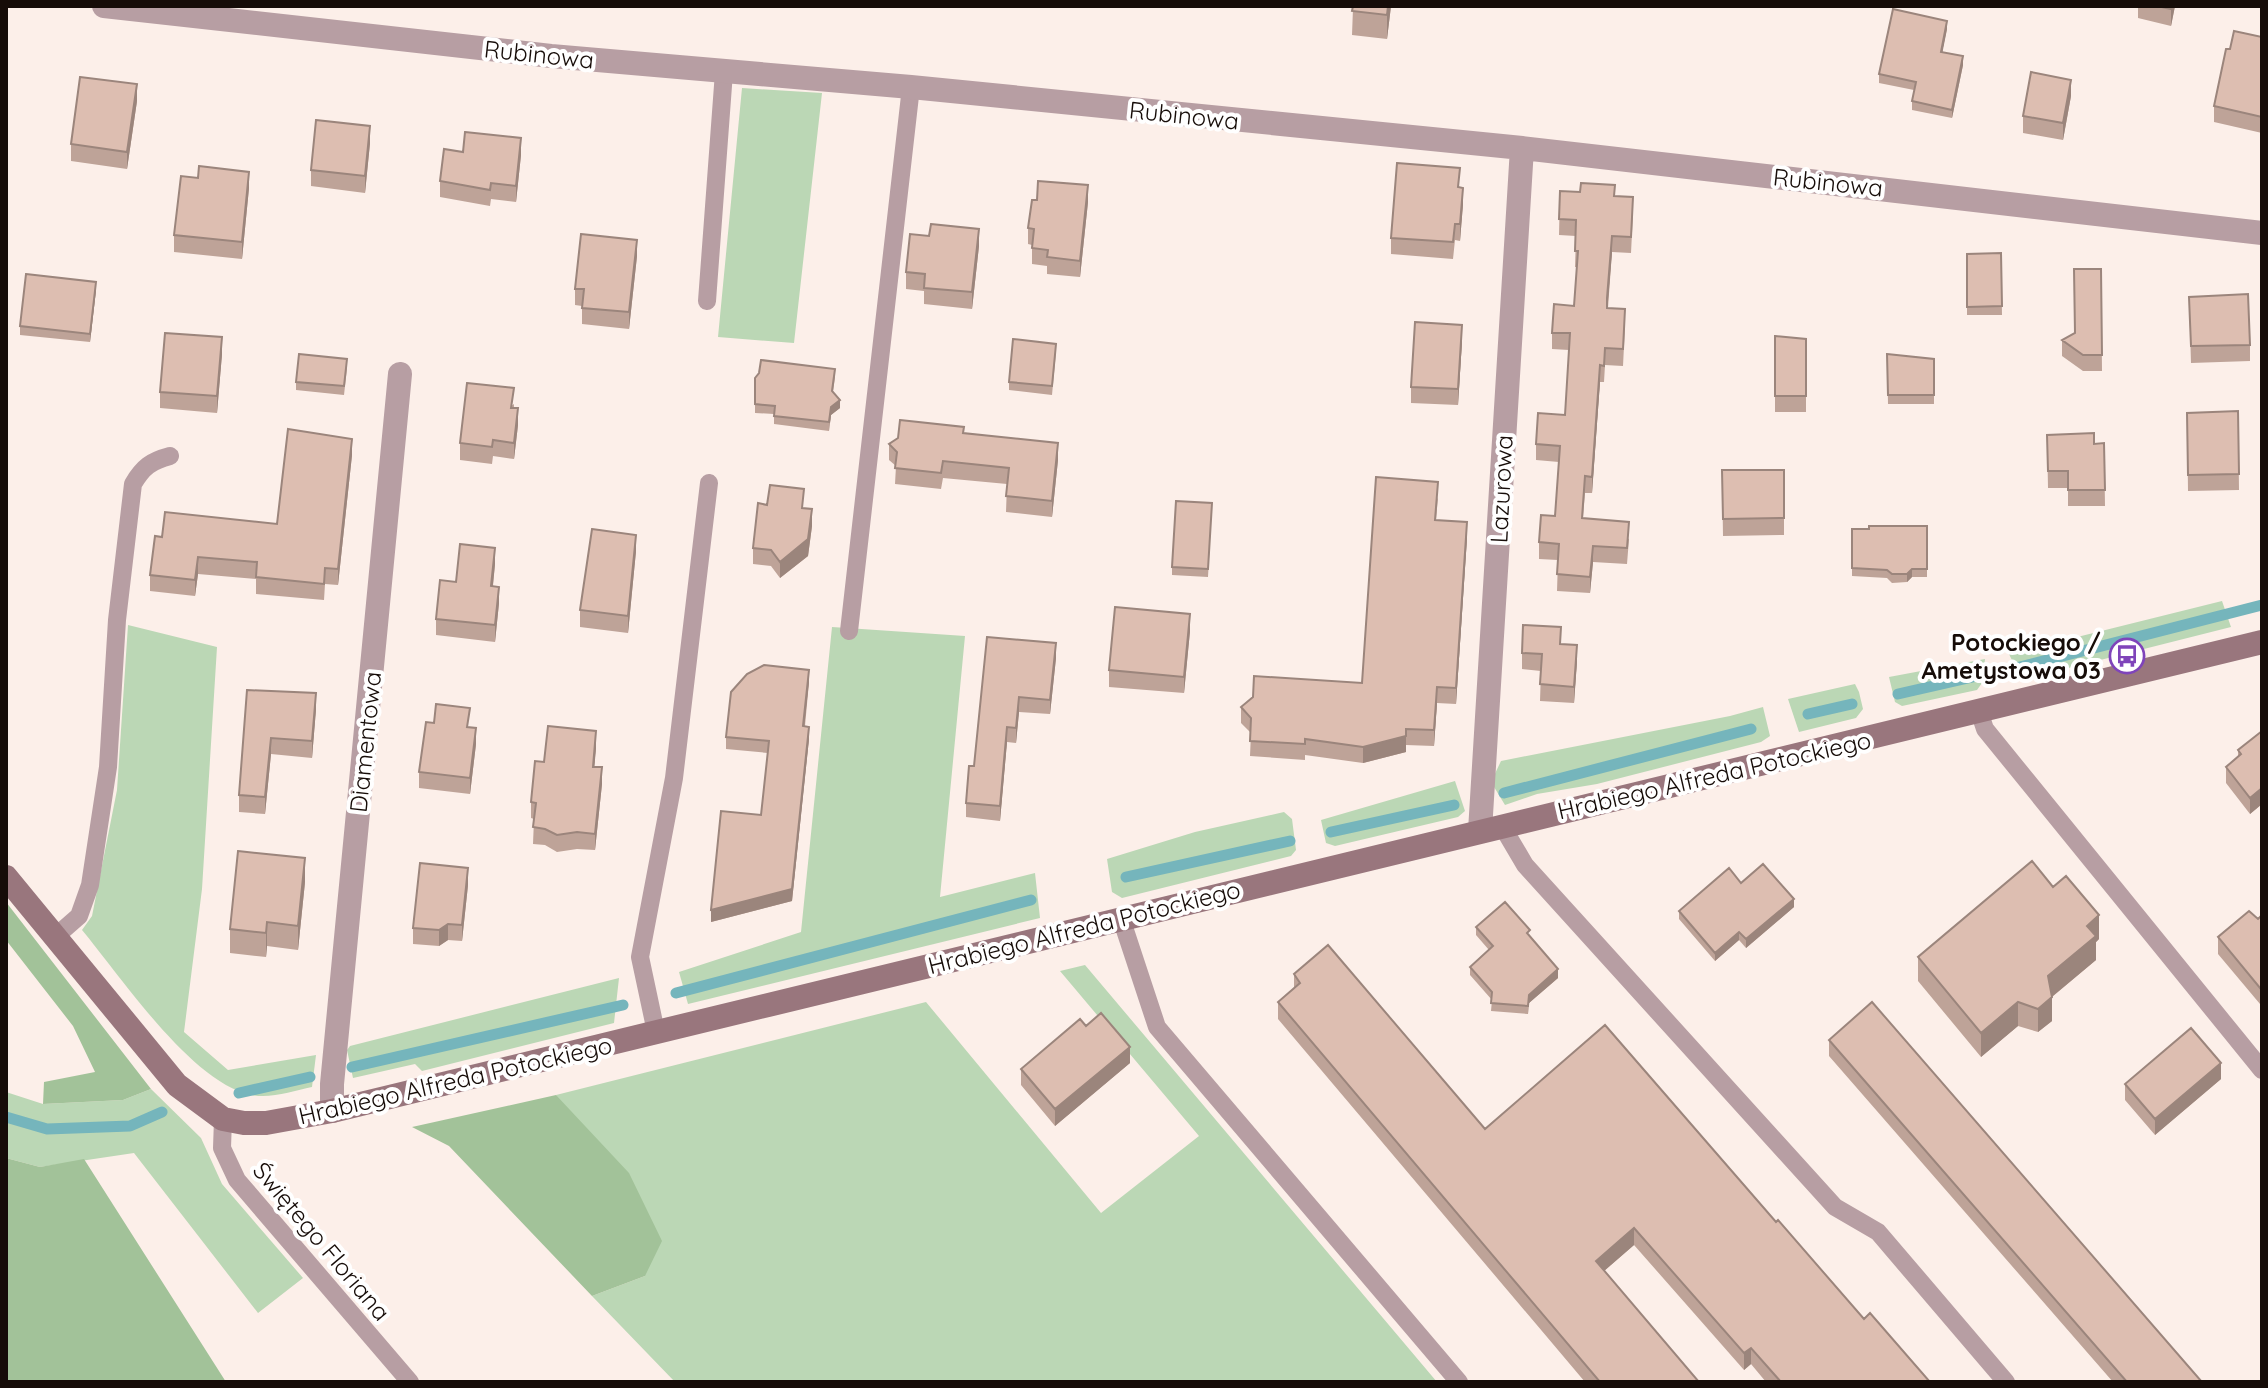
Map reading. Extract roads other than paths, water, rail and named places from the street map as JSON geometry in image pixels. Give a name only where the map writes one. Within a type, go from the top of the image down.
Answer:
[{"type":"street","name":"Rubinowa","points":[[104,6],[551,56],[911,87],[1522,148],[2262,233]]},
{"type":"street","name":"Lazurowa","points":[[1491,828],[1522,148]]},
{"type":"street","name":"Diamentowa","points":[[332,1111],[332,1084],[400,374]]},
{"type":"street","name":"Hrabiego Alfreda Potockiego","points":[[223,1119],[266,1123],[332,1111],[2262,642]]},
{"type":"street","points":[[6,877],[177,1085],[223,1119]]},
{"type":"lane","points":[[707,301],[724,72]]},
{"type":"lane","points":[[849,631],[911,87]]},
{"type":"lane","points":[[55,937],[79,916],[90,885],[108,767],[117,620],[133,484],[141,470],[152,461],[170,456]]},
{"type":"lane","points":[[656,1032],[640,957],[674,778],[709,483]]},
{"type":"lane","points":[[1979,711],[1985,729],[2262,1070]]},
{"type":"lane","points":[[1491,828],[1835,1207],[1878,1232],[2006,1382]]},
{"type":"lane","points":[[1121,918],[1157,1027],[1459,1382]]},
{"type":"lane","name":"Świętego Floriana","points":[[223,1119],[222,1148],[237,1180],[410,1382]]},
{"type":"waterway","points":[[2016,668],[2262,605]]},
{"type":"waterway","points":[[1898,694],[1977,676]]},
{"type":"waterway","points":[[1808,714],[1852,704]]},
{"type":"waterway","points":[[1504,793],[1751,729]]},
{"type":"waterway","points":[[1331,832],[1454,805]]},
{"type":"waterway","points":[[1126,877],[1290,841]]},
{"type":"waterway","points":[[676,993],[1031,900]]},
{"type":"waterway","points":[[352,1067],[623,1005]]},
{"type":"waterway","points":[[239,1093],[310,1077]]},
{"type":"waterway","points":[[6,1117],[47,1129],[130,1126],[162,1112]]},
{"type":"place","name":"Potockiego / Ametystowa 03","points":[[2127,656]]}]
